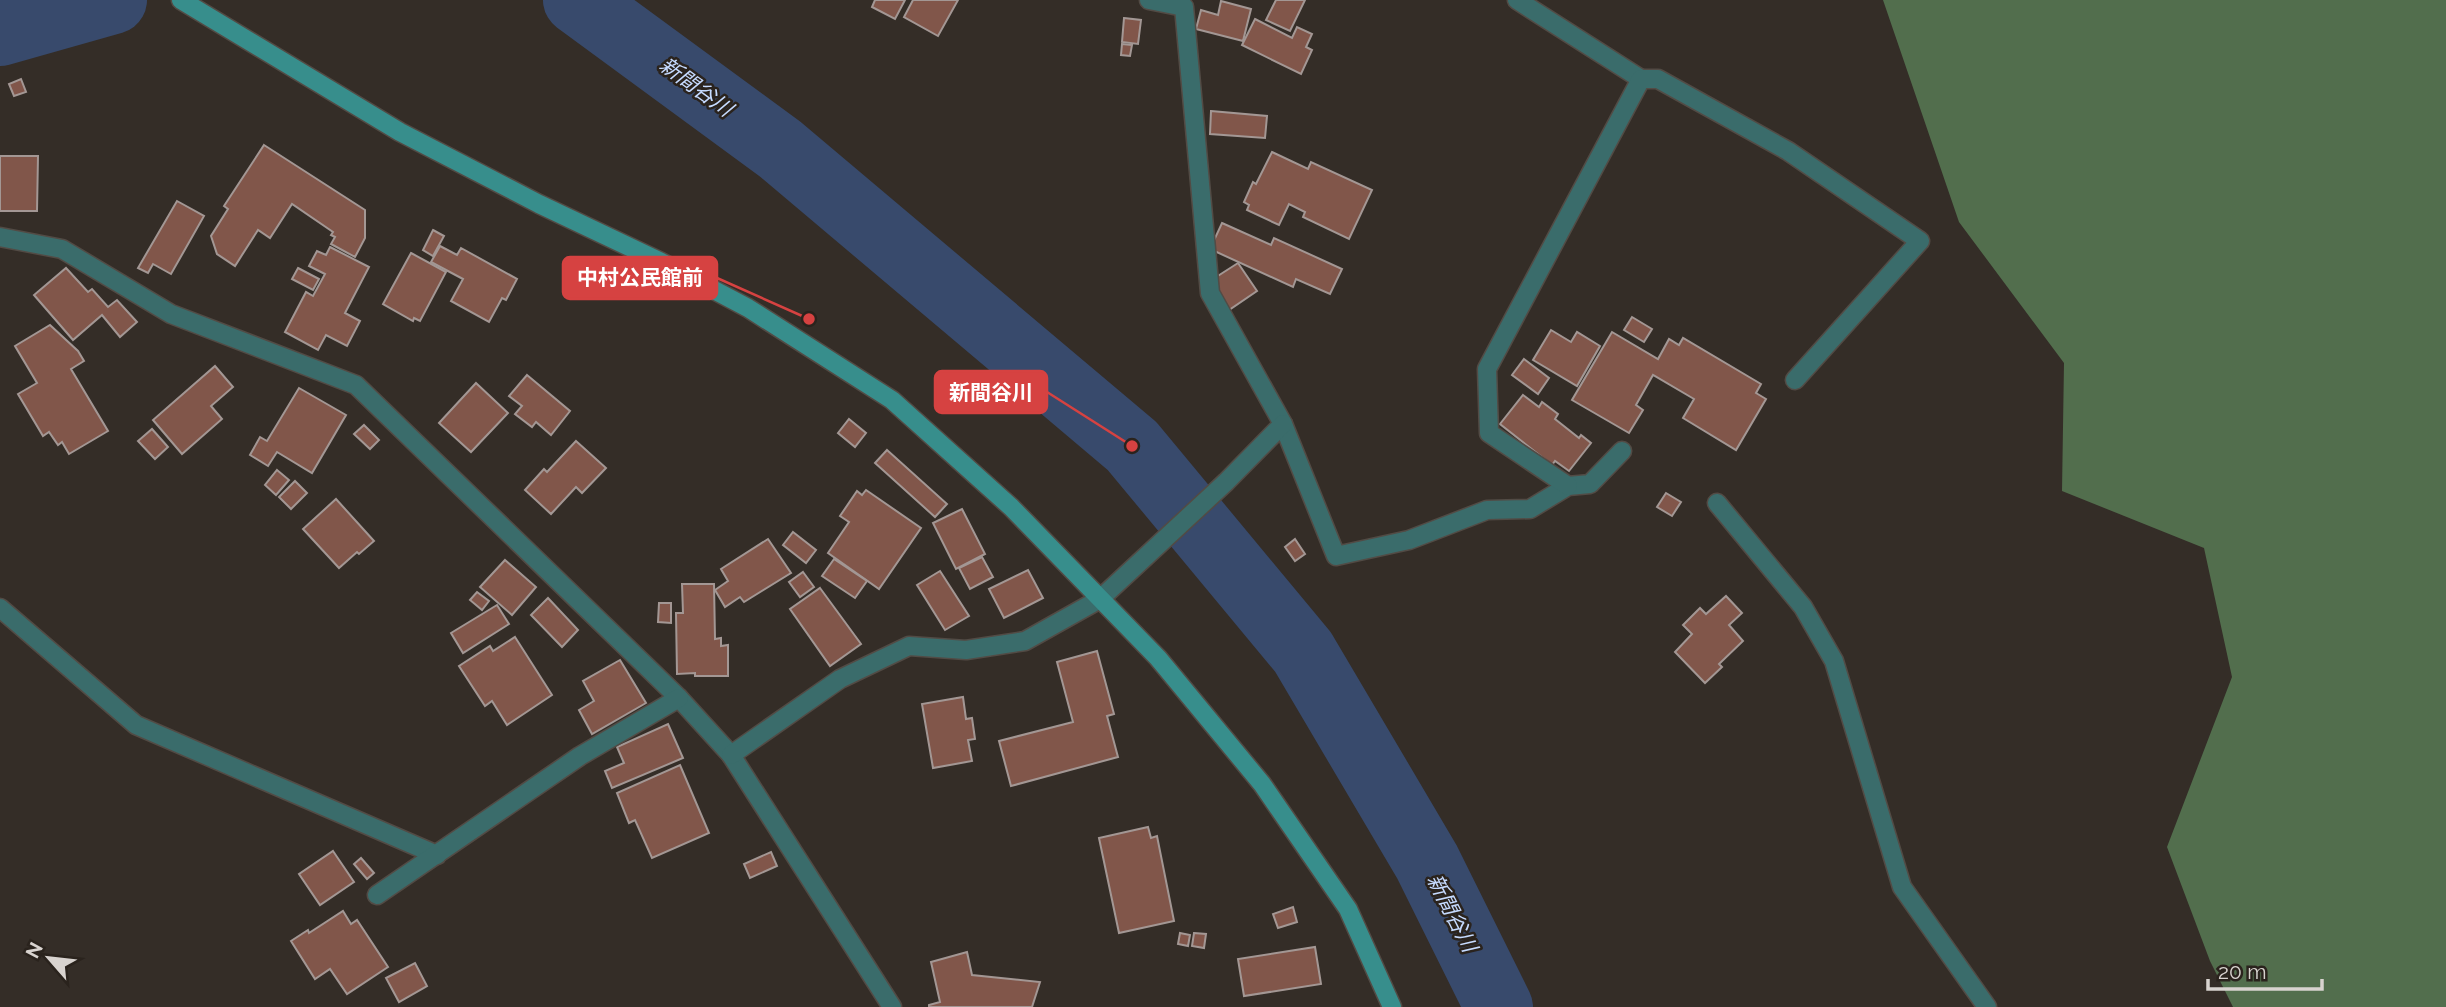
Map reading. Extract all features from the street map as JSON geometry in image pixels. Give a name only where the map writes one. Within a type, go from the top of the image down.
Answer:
[{"type":"street","points":[[181,0],[400,132],[539,204],[662,262],[748,308],[892,400],[1011,507],[1158,658],[1262,784],[1348,909],[1392,1007]]},
{"type":"street","points":[[1149,0],[1184,7],[1210,293],[1283,424],[1336,556],[1409,540],[1487,510],[1530,509],[1568,486],[1590,484],[1622,451]]},
{"type":"street","points":[[1517,0],[1642,79],[1658,79],[1788,151],[1920,241],[1795,380]]},
{"type":"street","points":[[1568,486],[1489,433],[1487,369],[1642,79]]},
{"type":"street","points":[[0,237],[62,249],[171,314],[356,385],[679,698],[731,755],[892,1007]]},
{"type":"street","points":[[731,755],[840,679],[909,646],[966,650],[1025,641],[1100,599],[1226,482],[1283,424]]},
{"type":"street","points":[[1717,503],[1803,607],[1833,662],[1902,887],[1987,1007]]},
{"type":"street","points":[[0,608],[136,725],[438,855]]},
{"type":"street","points":[[377,895],[580,755],[679,698]]},
{"type":"green space","points":[[1883,0],[2446,0],[2446,1007],[2233,1007],[2210,961],[2167,847],[2232,677],[2204,548],[2062,491],[2064,363],[1959,222]]},
{"type":"building","points":[[875,0],[905,0],[895,19],[872,7]]},
{"type":"building","points":[[913,0],[958,0],[938,36],[904,17]]},
{"type":"building","points":[[1276,0],[1305,0],[1290,31],[1266,20]]},
{"type":"building","points":[[1221,1],[1251,9],[1243,41],[1196,29],[1201,10],[1218,15]]},
{"type":"building","points":[[1124,18],[1141,20],[1138,44],[1122,42]]},
{"type":"building","points":[[1255,19],[1292,38],[1297,27],[1312,34],[1306,47],[1312,50],[1301,74],[1242,45]]},
{"type":"building","points":[[1122,44],[1132,45],[1130,56],[1121,55]]},
{"type":"building","points":[[21,79],[26,92],[14,96],[9,84]]},
{"type":"building","points":[[1211,111],[1267,116],[1265,138],[1210,134]]},
{"type":"building","points":[[264,145],[365,210],[365,238],[355,257],[331,244],[335,237],[331,235],[333,232],[292,204],[270,238],[258,230],[235,266],[217,254],[211,236],[228,209],[224,206]]},
{"type":"building","points":[[1272,152],[1308,169],[1311,162],[1372,190],[1349,239],[1303,217],[1305,212],[1289,204],[1279,225],[1247,210],[1249,205],[1244,202]]},
{"type":"building","points":[[0,156],[38,156],[37,211],[0,211]]},
{"type":"building","points":[[177,201],[204,216],[171,274],[153,264],[148,273],[138,268]]},
{"type":"building","points":[[1222,223],[1271,245],[1274,238],[1342,269],[1330,294],[1296,279],[1293,287],[1210,249]]},
{"type":"building","points":[[433,230],[444,236],[433,256],[423,250]]},
{"type":"building","points":[[440,246],[457,255],[461,248],[517,279],[506,300],[502,298],[489,322],[451,301],[463,279],[431,262]]},
{"type":"building","points":[[330,247],[369,267],[345,313],[360,321],[347,346],[326,335],[318,350],[285,332],[306,292],[313,296],[325,274],[309,266],[317,251],[326,255]]},
{"type":"building","points":[[411,253],[446,272],[420,321],[414,318],[413,321],[383,304]]},
{"type":"building","points":[[1238,263],[1257,291],[1229,310],[1210,281]]},
{"type":"building","points":[[66,268],[88,292],[92,289],[108,307],[117,300],[137,322],[120,337],[102,315],[73,340],[34,295]]},
{"type":"building","points":[[298,268],[319,279],[313,290],[292,279]]},
{"type":"building","points":[[1632,317],[1652,329],[1644,342],[1624,330]]},
{"type":"building","points":[[50,325],[78,351],[84,361],[71,369],[108,431],[69,454],[62,442],[58,445],[49,432],[43,436],[18,394],[37,383],[15,346]]},
{"type":"building","points":[[1551,330],[1571,342],[1577,332],[1600,346],[1577,386],[1533,360]]},
{"type":"building","points":[[1612,332],[1658,359],[1669,339],[1679,345],[1683,338],[1761,384],[1756,393],[1766,399],[1736,450],[1683,418],[1694,399],[1653,375],[1636,405],[1643,410],[1629,433],[1572,400]]},
{"type":"building","points":[[1524,359],[1549,378],[1538,394],[1512,375]]},
{"type":"building","points":[[215,366],[233,387],[211,406],[222,419],[182,454],[153,420]]},
{"type":"building","points":[[527,375],[570,411],[551,435],[536,422],[532,427],[515,414],[522,406],[509,396]]},
{"type":"building","points":[[476,383],[508,413],[471,452],[439,423]]},
{"type":"building","points":[[299,388],[346,415],[312,473],[277,452],[268,466],[250,455],[260,437],[267,441]]},
{"type":"building","points":[[1523,395],[1539,407],[1542,402],[1558,414],[1555,419],[1579,438],[1581,435],[1591,443],[1569,471],[1555,461],[1552,465],[1500,424]]},
{"type":"building","points":[[849,419],[866,433],[855,447],[838,433]]},
{"type":"building","points":[[364,425],[379,440],[370,449],[354,434]]},
{"type":"building","points":[[152,429],[168,447],[155,459],[138,441]]},
{"type":"building","points":[[576,441],[606,468],[582,493],[576,487],[551,514],[525,490],[544,469],[547,472]]},
{"type":"building","points":[[887,450],[947,504],[935,517],[875,463]]},
{"type":"building","points":[[277,470],[289,480],[276,495],[265,485]]},
{"type":"building","points":[[295,481],[307,493],[291,509],[279,497]]},
{"type":"building","points":[[866,490],[921,528],[879,589],[828,553],[849,522],[840,516],[857,491],[862,495]]},
{"type":"building","points":[[1666,493],[1681,502],[1672,516],[1657,507]]},
{"type":"building","points":[[336,499],[374,541],[339,568],[303,529]]},
{"type":"building","points":[[962,509],[985,554],[956,569],[933,523]]},
{"type":"building","points":[[793,532],[816,550],[806,563],[783,545]]},
{"type":"building","points":[[768,539],[791,573],[744,602],[740,597],[725,607],[715,590],[728,581],[721,569]]},
{"type":"building","points":[[1295,539],[1305,554],[1295,561],[1285,547]]},
{"type":"building","points":[[982,557],[993,577],[970,589],[959,568]]},
{"type":"building","points":[[834,559],[867,581],[855,598],[822,576]]},
{"type":"building","points":[[505,560],[536,587],[512,615],[480,587]]},
{"type":"building","points":[[1028,570],[1043,598],[1004,618],[989,589]]},
{"type":"building","points":[[940,571],[969,616],[945,630],[917,585]]},
{"type":"building","points":[[803,572],[814,587],[800,597],[789,582]]},
{"type":"building","points":[[682,584],[714,584],[715,639],[721,638],[721,646],[728,645],[728,676],[677,674],[676,613],[683,613]]},
{"type":"building","points":[[820,588],[861,644],[830,666],[790,609]]},
{"type":"building","points":[[477,592],[489,601],[482,610],[470,600]]},
{"type":"building","points":[[1726,596],[1742,613],[1729,625],[1743,641],[1719,664],[1722,667],[1705,683],[1675,652],[1692,634],[1683,625],[1700,608],[1706,614]]},
{"type":"building","points":[[548,598],[578,630],[562,647],[531,615]]},
{"type":"building","points":[[659,603],[671,603],[671,623],[658,622]]},
{"type":"building","points":[[497,605],[509,624],[463,653],[451,633]]},
{"type":"building","points":[[515,637],[552,695],[507,725],[492,701],[485,706],[459,666],[490,646],[493,651]]},
{"type":"building","points":[[1097,651],[1114,714],[1107,716],[1118,757],[1011,786],[999,741],[1073,722],[1057,662]]},
{"type":"building","points":[[620,660],[646,703],[592,734],[579,710],[594,701],[583,681]]},
{"type":"building","points":[[963,697],[966,719],[972,718],[975,739],[968,740],[972,761],[933,768],[922,704]]},
{"type":"building","points":[[668,724],[683,758],[612,788],[605,771],[624,763],[617,747]]},
{"type":"building","points":[[680,765],[709,833],[652,858],[635,820],[629,823],[617,793]]},
{"type":"building","points":[[1148,827],[1151,838],[1157,836],[1174,921],[1119,933],[1099,838]]},
{"type":"building","points":[[333,851],[354,882],[320,905],[299,874]]},
{"type":"building","points":[[771,852],[777,866],[750,878],[744,864]]},
{"type":"building","points":[[361,858],[374,873],[367,879],[354,864]]},
{"type":"building","points":[[1293,907],[1297,922],[1278,928],[1273,914]]},
{"type":"building","points":[[343,911],[351,924],[357,920],[388,967],[347,994],[330,969],[315,979],[291,941]]},
{"type":"building","points":[[1180,933],[1190,935],[1188,946],[1178,944]]},
{"type":"building","points":[[1194,933],[1206,934],[1204,948],[1192,946]]},
{"type":"building","points":[[1315,947],[1321,984],[1244,996],[1238,959]]},
{"type":"building","points":[[967,952],[972,975],[1040,982],[1032,1007],[929,1007],[940,1002],[931,962]]},
{"type":"building","points":[[415,963],[427,986],[399,1002],[386,978]]},
{"type":"waterway","name":"新間谷川","points":[[0,32],[113,0]]},
{"type":"waterway","name":"新間谷川","points":[[577,0],[780,149],[1132,446],[1303,652],[1427,862],[1499,1007]]},
{"type":"place","name":"中村公民館前","points":[[809,319]]},
{"type":"place","name":"新間谷川","points":[[1132,446]]}]
